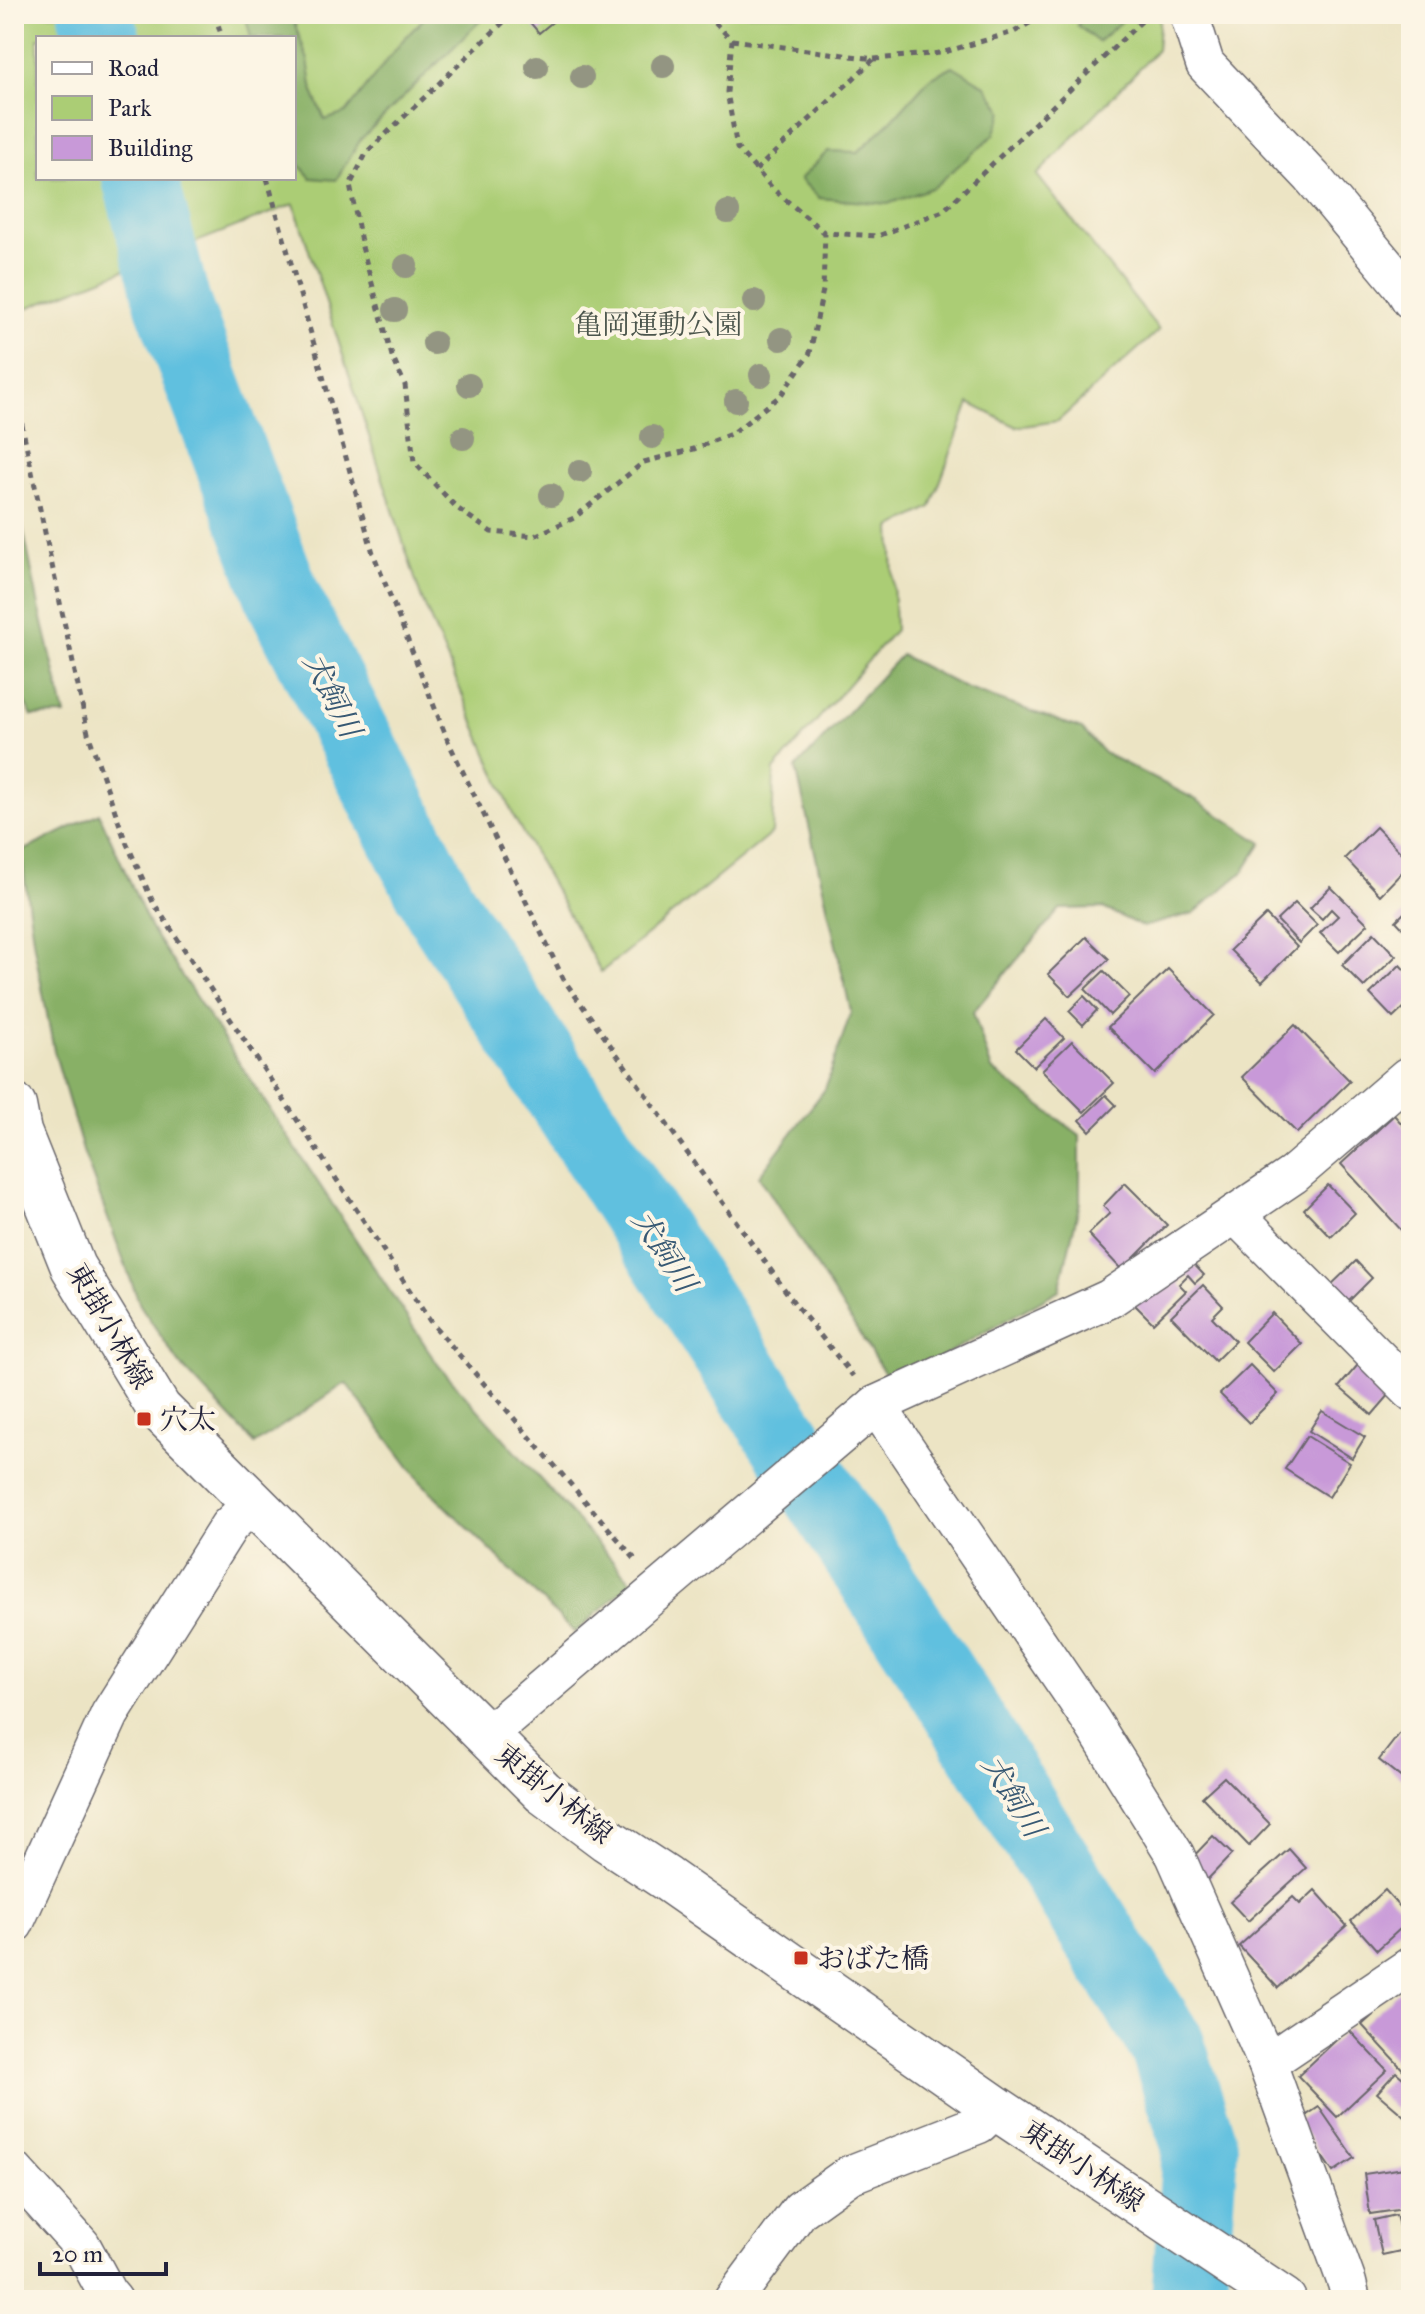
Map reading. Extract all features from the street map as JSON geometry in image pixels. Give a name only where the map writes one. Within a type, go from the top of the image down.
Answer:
[{"type":"main road","name":"東掛小林線","points":[[14,1106],[19,1132],[73,1267],[159,1409],[543,1792],[606,1839],[1014,2120],[1284,2300]]},
{"type":"street","points":[[1189,14],[1205,64],[1312,177],[1411,300]]},
{"type":"street","points":[[485,1737],[863,1416],[1109,1299],[1293,1175],[1407,1077],[1411,1077]]},
{"type":"street","points":[[1235,1214],[1411,1391]]},
{"type":"street","points":[[863,1416],[1092,1722],[1175,1855],[1267,2063],[1351,2300]]},
{"type":"street","points":[[14,1924],[25,1868],[110,1714],[229,1526],[253,1503]]},
{"type":"street","points":[[1267,2063],[1410,1964]]},
{"type":"street","points":[[733,2300],[800,2210],[849,2175],[979,2124],[1014,2120]]},
{"type":"street","points":[[14,2171],[81,2245],[113,2300]]},
{"type":"path","points":[[215,14],[221,36]]},
{"type":"path","points":[[512,14],[367,152],[350,185],[362,247],[384,329],[405,385],[414,462],[457,508],[491,532],[534,536],[574,518],[644,462],[694,449],[733,433],[781,395],[810,353],[823,290],[825,233]]},
{"type":"path","points":[[706,14],[732,40],[874,59],[941,53],[1014,32],[1045,14]]},
{"type":"path","points":[[732,40],[727,92],[737,148],[773,189],[825,233],[878,236],[943,211],[1149,14]]},
{"type":"path","points":[[756,170],[874,59]]},
{"type":"path","points":[[268,180],[373,553],[448,741],[564,980],[786,1291],[863,1416]]},
{"type":"path","points":[[14,388],[88,733],[124,837],[153,902],[430,1321],[671,1578]]},
{"type":"green space","name":"亀岡運動公園","points":[[14,14],[1160,14],[1157,50],[1037,175],[1159,330],[1058,421],[1017,427],[969,403],[931,507],[891,528],[895,630],[774,770],[772,833],[601,972],[514,817],[421,597],[294,204],[14,313]]},
{"type":"green space","points":[[245,14],[291,14],[308,60],[313,92],[325,120],[346,113],[403,40],[428,14],[487,14],[361,139],[336,180],[311,178],[296,161],[296,36],[250,36]]},
{"type":"green space","points":[[1087,14],[1130,14],[1098,42],[1077,25]]},
{"type":"green space","points":[[953,66],[986,86],[1003,111],[994,135],[934,187],[888,204],[819,198],[800,179],[828,151],[858,152],[930,78]]},
{"type":"green space","points":[[14,485],[65,715],[32,716],[14,682]]},
{"type":"green space","points":[[901,655],[965,688],[1082,729],[1104,753],[1195,799],[1262,843],[1244,871],[1194,913],[1143,927],[1103,908],[1060,909],[973,1012],[992,1070],[1080,1135],[1080,1202],[1059,1290],[892,1385],[759,1176],[825,1089],[851,1012],[796,768]]},
{"type":"green space","points":[[99,813],[151,929],[439,1366],[632,1582],[575,1633],[420,1481],[346,1383],[255,1444],[179,1363],[140,1305],[83,1151],[54,1051],[34,946],[21,852]]},
{"type":"building","points":[[523,14],[562,14],[539,33]]},
{"type":"building","points":[[1376,827],[1411,863],[1380,895],[1345,858]]},
{"type":"building","points":[[1331,887],[1368,924],[1339,952],[1320,933],[1338,916],[1331,909],[1322,919],[1310,908]]},
{"type":"building","points":[[1295,903],[1317,925],[1299,943],[1277,920]]},
{"type":"building","points":[[1411,906],[1411,937],[1396,921]]},
{"type":"building","points":[[1266,915],[1297,947],[1262,982],[1230,950]]},
{"type":"building","points":[[1374,933],[1396,956],[1364,987],[1342,965]]},
{"type":"building","points":[[1086,937],[1109,959],[1070,996],[1048,974]]},
{"type":"building","points":[[1400,965],[1411,977],[1411,1001],[1393,1018],[1370,994]]},
{"type":"building","points":[[1168,969],[1214,1015],[1155,1074],[1108,1027]]},
{"type":"building","points":[[1104,971],[1129,996],[1110,1015],[1085,989]]},
{"type":"building","points":[[1084,996],[1097,1010],[1083,1025],[1069,1011]]},
{"type":"building","points":[[1046,1019],[1064,1038],[1034,1067],[1016,1049]]},
{"type":"building","points":[[1295,1025],[1350,1081],[1297,1133],[1242,1077]]},
{"type":"building","points":[[1072,1041],[1114,1083],[1084,1112],[1042,1070]]},
{"type":"building","points":[[1106,1095],[1116,1105],[1090,1131],[1080,1120]]},
{"type":"building","points":[[1394,1115],[1411,1134],[1411,1241],[1341,1164]]},
{"type":"building","points":[[1125,1183],[1167,1225],[1122,1270],[1088,1234],[1110,1213],[1103,1206]]},
{"type":"building","points":[[1328,1185],[1355,1213],[1331,1237],[1304,1209]]},
{"type":"building","points":[[1186,1256],[1204,1275],[1195,1283],[1188,1275],[1179,1284],[1186,1291],[1153,1323],[1128,1298]]},
{"type":"building","points":[[1356,1261],[1372,1278],[1347,1303],[1330,1286]]},
{"type":"building","points":[[1203,1285],[1223,1306],[1212,1317],[1235,1341],[1215,1361],[1171,1316]]},
{"type":"building","points":[[1272,1313],[1302,1344],[1274,1372],[1244,1342]]},
{"type":"building","points":[[1363,1359],[1396,1387],[1372,1415],[1339,1387]]},
{"type":"building","points":[[1250,1365],[1278,1394],[1249,1423],[1220,1394]]},
{"type":"building","points":[[1322,1411],[1365,1437],[1352,1458],[1309,1431]]},
{"type":"building","points":[[1307,1436],[1350,1463],[1329,1497],[1285,1469]]},
{"type":"building","points":[[1411,1719],[1411,1769],[1403,1779],[1379,1760]]},
{"type":"building","points":[[1224,1777],[1270,1824],[1249,1846],[1202,1797]]},
{"type":"building","points":[[1213,1836],[1232,1854],[1206,1881],[1187,1863]]},
{"type":"building","points":[[1289,1849],[1306,1868],[1248,1921],[1230,1902]]},
{"type":"building","points":[[1315,1890],[1347,1926],[1278,1988],[1239,1946],[1293,1897],[1300,1904]]},
{"type":"building","points":[[1385,1890],[1411,1919],[1377,1950],[1351,1921]]},
{"type":"building","points":[[1405,1986],[1411,1992],[1411,2070],[1407,2074],[1362,2025]]},
{"type":"building","points":[[1348,2029],[1387,2070],[1337,2117],[1298,2076]]},
{"type":"building","points":[[1396,2072],[1411,2085],[1411,2122],[1377,2093]]},
{"type":"building","points":[[1319,2107],[1354,2158],[1333,2172],[1298,2121]]},
{"type":"building","points":[[1411,2167],[1411,2208],[1370,2214],[1364,2174]]},
{"type":"building","points":[[1396,2215],[1405,2250],[1382,2255],[1374,2220]]},
{"type":"waterway","name":"犬飼川","points":[[96,14],[102,36]]},
{"type":"waterway","name":"犬飼川","points":[[141,180],[173,304],[284,600],[442,909],[945,1686],[1167,2045],[1200,2147],[1189,2300]]},
{"type":"place","name":"穴太","points":[[144,1419]]},
{"type":"place","name":"おばた橋","points":[[801,1958]]}]
